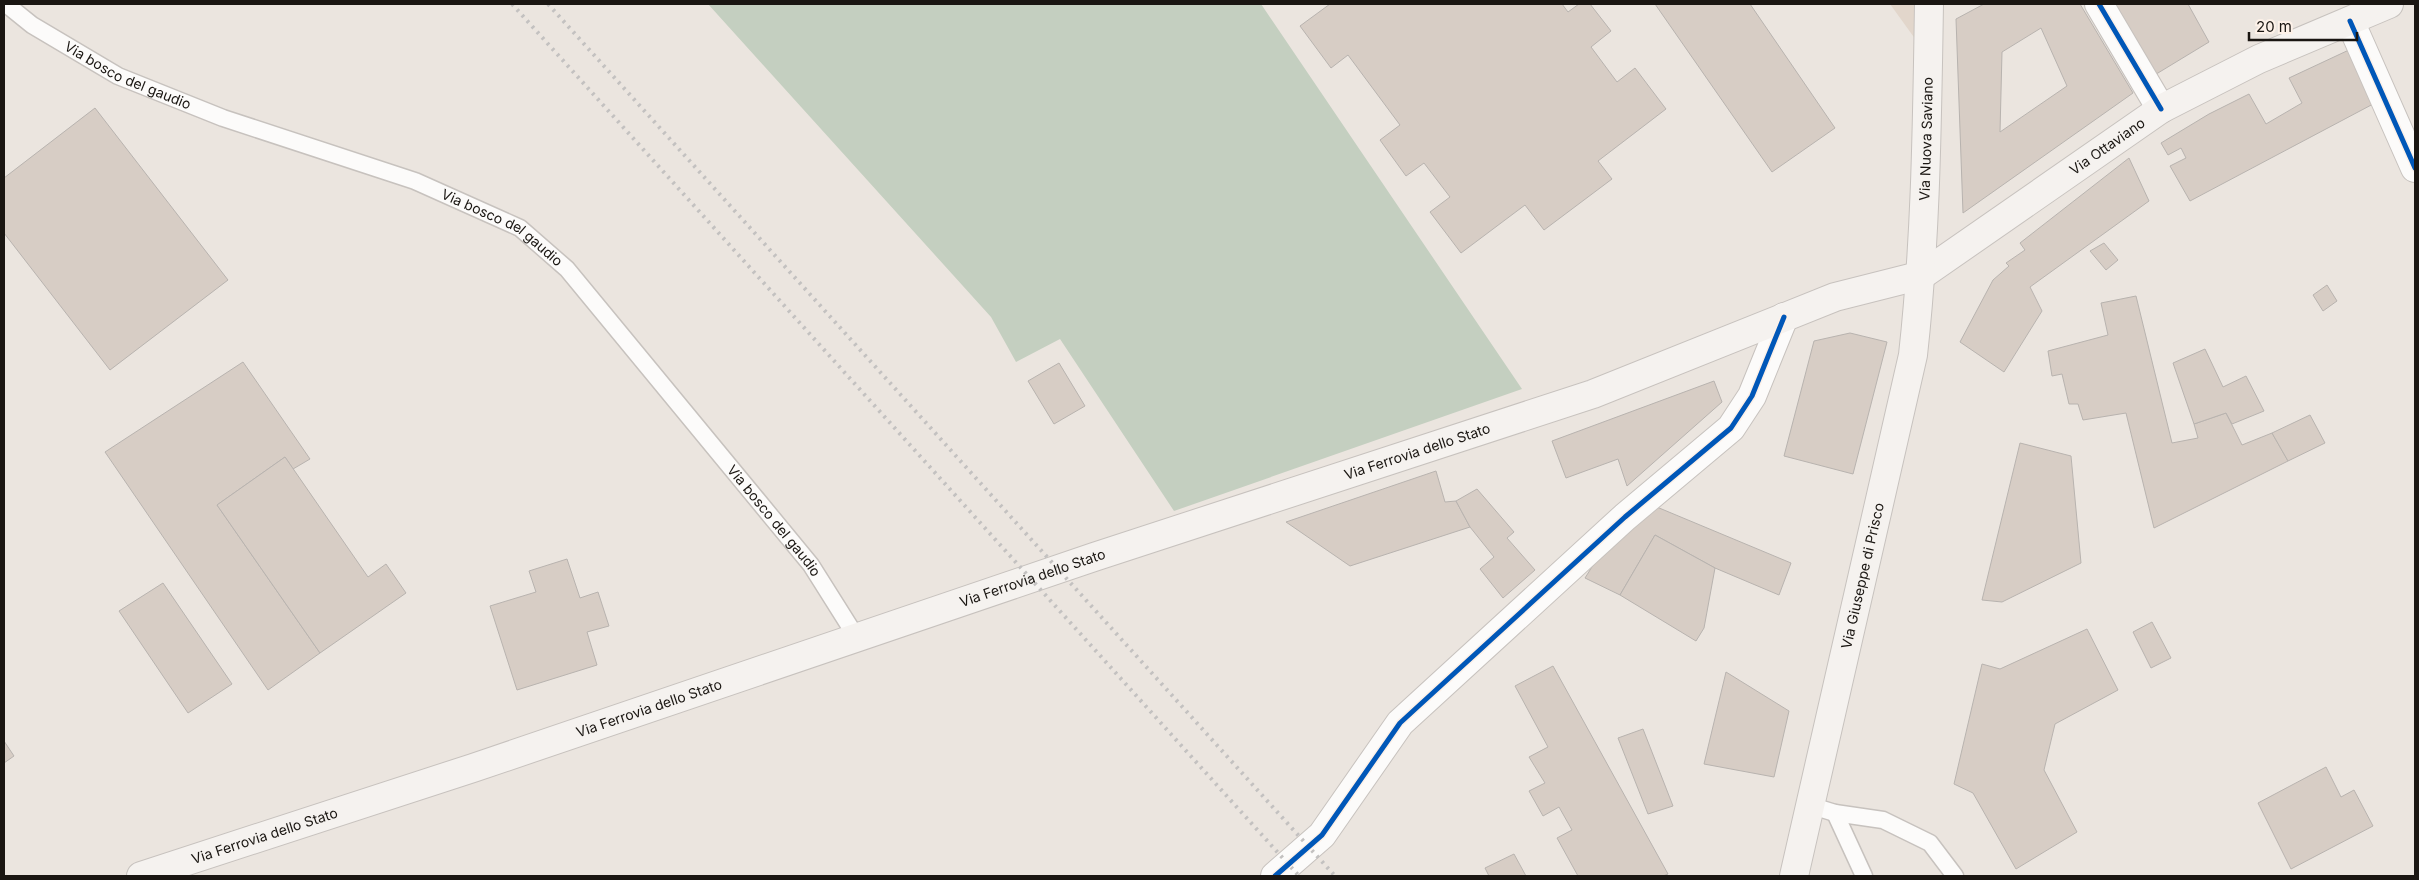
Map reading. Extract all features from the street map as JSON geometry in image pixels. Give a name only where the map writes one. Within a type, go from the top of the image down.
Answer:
[{"type":"main road","name":"Via Nuova Saviano","points":[[1922,275],[1926,198],[1929,4]]},
{"type":"main road","name":"Via Ottaviano","points":[[1922,275],[2161,109],[2259,59],[2389,4]]},
{"type":"main road","name":"Via Ferrovia dello Stato","points":[[141,876],[473,768],[1094,557],[1593,394],[1834,297],[1922,275]]},
{"type":"main road","name":"Via Giuseppe di Prisco","points":[[1794,876],[1913,356],[1922,275]]},
{"type":"street","points":[[2099,4],[2161,109]]},
{"type":"street","points":[[2350,20],[2415,168]]},
{"type":"street","points":[[1275,876],[1322,836],[1400,723],[1625,517],[1731,428],[1752,396],[1784,317]]},
{"type":"lane","name":"Via bosco del gaudio","points":[[6,4],[32,25],[118,76],[223,118],[415,180],[520,228],[567,269],[804,557],[857,638]]},
{"type":"lane","points":[[1810,805],[1835,813],[1883,820],[1930,843],[1955,876]]},
{"type":"lane","points":[[1835,813],[1864,876]]},
{"type":"shaded area","points":[[1890,4],[1922,4],[1921,47]]},
{"type":"green space","points":[[708,4],[1261,4],[1522,389],[1174,511],[1060,339],[1016,362],[991,317]]},
{"type":"building","points":[[1330,4],[1562,4],[1568,12],[1579,4],[1590,4],[1611,31],[1591,47],[1617,82],[1635,68],[1666,109],[1598,161],[1612,179],[1544,230],[1525,205],[1461,253],[1430,212],[1450,197],[1424,163],[1406,176],[1380,140],[1400,125],[1348,55],[1331,68],[1300,26]]},
{"type":"building","points":[[1655,4],[1750,4],[1835,128],[1772,172]]},
{"type":"building","points":[[1984,4],[2080,4],[2133,93],[1963,213],[1956,19]],"holes":[[[2041,28],[2067,86],[2000,132],[2002,52]]]},
{"type":"building","points":[[2106,4],[2188,4],[2209,42],[2153,76]]},
{"type":"building","points":[[2351,49],[2375,103],[2190,201],[2170,166],[2186,158],[2181,148],[2168,155],[2161,143],[2209,114],[2249,94],[2266,124],[2302,103],[2289,78]]},
{"type":"building","points":[[95,108],[228,280],[110,370],[4,233],[4,178]]},
{"type":"building","points":[[2129,158],[2149,201],[2030,287],[2042,311],[2004,372],[1960,342],[1993,280],[2009,266],[2006,263],[2025,250],[2020,243]]},
{"type":"building","points":[[2104,243],[2118,260],[2106,270],[2090,251]]},
{"type":"building","points":[[2327,285],[2337,301],[2323,311],[2313,295]]},
{"type":"building","points":[[2136,296],[2172,443],[2198,438],[2194,424],[2226,413],[2242,445],[2272,433],[2288,461],[2154,528],[2126,413],[2083,420],[2078,404],[2069,404],[2062,374],[2052,376],[2048,351],[2108,335],[2101,303]]},
{"type":"building","points":[[1850,333],[1887,342],[1853,474],[1784,456],[1814,341]]},
{"type":"building","points":[[2205,349],[2223,387],[2246,376],[2264,411],[2232,424],[2226,413],[2194,424],[2173,363]]},
{"type":"building","points":[[243,362],[310,459],[293,469],[285,457],[217,505],[320,653],[268,690],[105,452]]},
{"type":"building","points":[[1059,363],[1085,406],[1054,424],[1028,381]]},
{"type":"building","points":[[1714,381],[1722,402],[1627,486],[1618,459],[1566,478],[1552,441]]},
{"type":"building","points":[[2310,415],[2325,443],[2288,461],[2272,433]]},
{"type":"building","points":[[2020,443],[2071,456],[2081,563],[2002,602],[1982,600]]},
{"type":"building","points":[[285,457],[368,577],[386,564],[406,593],[320,653],[217,505]]},
{"type":"building","points":[[1436,471],[1445,502],[1456,501],[1470,527],[1350,566],[1286,522]]},
{"type":"building","points":[[1477,489],[1514,532],[1507,538],[1535,570],[1503,598],[1480,569],[1494,557],[1470,527],[1456,501]]},
{"type":"building","points":[[1652,505],[1791,563],[1779,595],[1715,568],[1655,535],[1620,595],[1585,578],[1607,543]]},
{"type":"building","points":[[1655,535],[1715,568],[1704,628],[1696,641],[1620,595]]},
{"type":"building","points":[[567,559],[580,598],[598,592],[609,626],[587,632],[597,665],[517,690],[490,606],[536,592],[529,571]]},
{"type":"building","points":[[163,583],[232,684],[188,713],[119,611]]},
{"type":"building","points":[[2152,622],[2171,658],[2151,668],[2133,632]]},
{"type":"building","points":[[2087,629],[2118,690],[2055,724],[2044,770],[2077,832],[2016,869],[1973,793],[1954,784],[1982,664],[2000,669]]},
{"type":"building","points":[[1553,666],[1668,874],[1663,876],[1578,876],[1557,838],[1572,830],[1559,807],[1543,816],[1529,791],[1545,783],[1529,757],[1548,747],[1515,686]]},
{"type":"building","points":[[1726,672],[1789,711],[1774,777],[1704,764]]},
{"type":"building","points":[[1643,729],[1673,806],[1648,814],[1618,738]]},
{"type":"building","points":[[4,741],[14,756],[4,763]]},
{"type":"building","points":[[2326,767],[2341,797],[2354,790],[2373,826],[2291,869],[2258,803]]},
{"type":"building","points":[[1514,854],[1526,876],[1489,876],[1485,868]]},
{"type":"railway","points":[[512,4],[1299,876]]},
{"type":"railway","points":[[548,4],[1335,876]]},
{"type":"cycle path","points":[[2099,4],[2161,109]]},
{"type":"cycle path","points":[[2350,21],[2415,168]]},
{"type":"cycle path","points":[[1275,876],[1322,835],[1400,723],[1625,517],[1731,428],[1752,396],[1784,317]]}]
